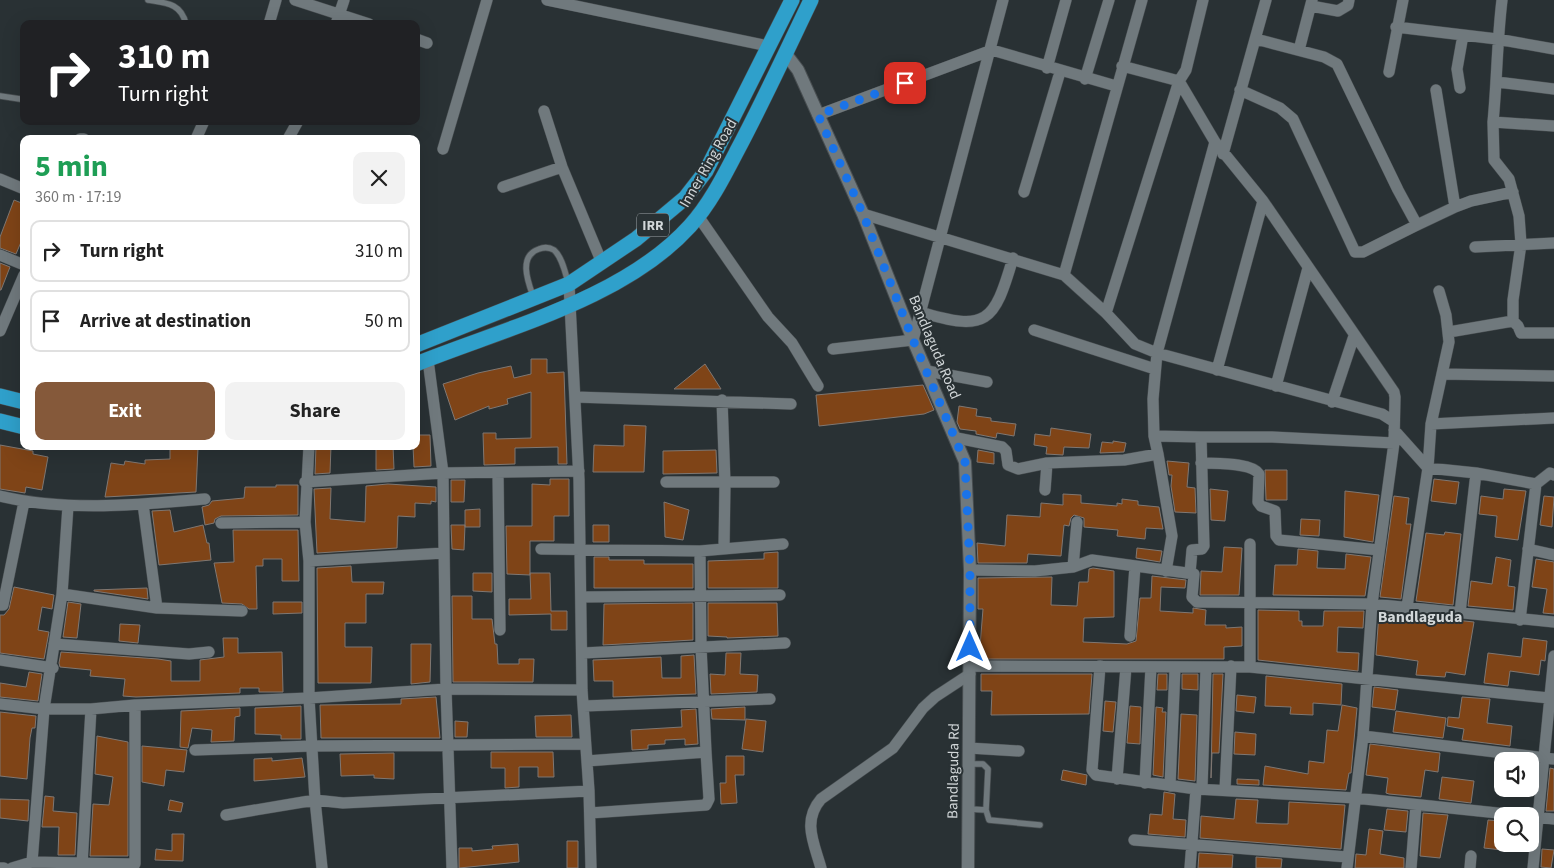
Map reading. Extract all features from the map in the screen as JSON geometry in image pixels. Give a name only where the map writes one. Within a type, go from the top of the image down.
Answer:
[{"type":"highway","name":"Inner Ring Road","points":[[420,343],[569,284],[636,239],[685,198],[706,171],[792,0]]},
{"type":"highway","name":"Inner Ring Road","points":[[422,362],[570,307],[636,270],[671,246],[698,216],[724,176],[811,0]]},
{"type":"highway","points":[[20,401],[3,397],[1,421],[20,426]]},
{"type":"street","points":[[270,20],[276,0]]},
{"type":"street","points":[[295,0],[338,19],[344,0]]},
{"type":"street","points":[[443,148],[487,0]]},
{"type":"street","points":[[547,0],[768,46]]},
{"type":"street","points":[[833,348],[913,340],[939,237],[992,50],[1003,0]]},
{"type":"street","points":[[1047,68],[1066,0]]},
{"type":"street","points":[[1085,79],[1109,0]]},
{"type":"street","points":[[1064,274],[1142,0]]},
{"type":"street","points":[[1106,313],[1179,81],[1186,70],[1204,0]]},
{"type":"street","points":[[1224,154],[1266,0]]},
{"type":"street","points":[[1299,50],[1312,3],[1338,11],[1348,5],[1349,0]]},
{"type":"street","points":[[1389,72],[1396,27],[1403,0]]},
{"type":"street","points":[[1502,0],[1497,39],[1493,122],[1494,160],[1509,179],[1519,216],[1521,244],[1512,305],[1513,321],[1521,333],[1554,333]]},
{"type":"street","points":[[1396,27],[1497,39],[1554,49]]},
{"type":"street","points":[[1460,88],[1457,69],[1463,35]]},
{"type":"street","points":[[1256,39],[1324,57],[1337,64],[1417,225]]},
{"type":"street","points":[[818,115],[992,50],[1060,72],[1116,86]]},
{"type":"street","name":"Bandlaguda Road","points":[[785,53],[798,70],[863,214],[913,340],[957,438],[965,462],[970,570],[970,670]]},
{"type":"street","points":[[1122,66],[1179,81],[1215,142],[1264,200],[1354,336],[1394,392],[1394,443],[1372,604],[1363,736],[1347,863],[1134,840]]},
{"type":"street","points":[[1024,192],[1060,72]]},
{"type":"street","points":[[1496,82],[1554,89]]},
{"type":"street","points":[[1240,90],[1280,108],[1293,118],[1355,252],[1363,252],[1455,207],[1471,201],[1513,192]]},
{"type":"street","points":[[1436,90],[1455,207]]},
{"type":"street","points":[[544,111],[562,167],[602,263]]},
{"type":"street","points":[[1493,122],[1554,126]]},
{"type":"street","points":[[1166,571],[1172,536],[1154,436],[1155,369],[1215,142]]},
{"type":"street","points":[[503,187],[562,167]]},
{"type":"street","points":[[0,179],[20,187]]},
{"type":"street","points":[[1217,370],[1264,200]]},
{"type":"street","points":[[863,214],[1064,274],[1139,347],[1332,402],[1382,414],[1428,468],[1476,473],[1536,484]]},
{"type":"street","points":[[698,216],[768,317],[792,343],[818,386]]},
{"type":"street","points":[[1475,247],[1554,243]]},
{"type":"street","points":[[0,255],[20,263]]},
{"type":"street","points":[[920,312],[942,319],[965,322],[981,320],[994,309],[1013,258]]},
{"type":"street","points":[[1276,386],[1308,268]]},
{"type":"street","points":[[0,331],[20,284]]},
{"type":"street","points":[[569,284],[579,471],[583,653],[582,690],[589,791],[591,868]]},
{"type":"street","points":[[1407,607],[1428,468],[1431,424],[1449,332],[1439,291]]},
{"type":"street","points":[[1449,332],[1513,321]]},
{"type":"street","points":[[1034,330],[1155,369]]},
{"type":"street","points":[[1332,402],[1354,336]]},
{"type":"street","points":[[422,362],[443,473],[446,689],[452,868]]},
{"type":"street","points":[[927,371],[986,382]]},
{"type":"street","points":[[1442,374],[1554,376]]},
{"type":"street","points":[[576,397],[722,400],[791,404]]},
{"type":"street","points":[[722,400],[725,483],[724,548]]},
{"type":"street","points":[[1431,424],[1554,418]]},
{"type":"street","points":[[1154,436],[1272,437],[1394,443]]},
{"type":"street","points":[[1190,573],[1192,550],[1202,549],[1204,546],[1201,437]]},
{"type":"street","points":[[957,438],[1002,447],[1006,451],[1008,465],[1014,469],[1047,463],[1124,460],[1158,454]]},
{"type":"street","points":[[308,450],[304,522],[309,561],[309,698],[315,800],[322,868]]},
{"type":"street","points":[[1046,490],[1047,463]]},
{"type":"street","points":[[1201,464],[1248,466],[1256,470],[1259,474],[1258,502],[1261,506],[1275,511],[1276,536],[1279,540],[1379,550]]},
{"type":"street","points":[[305,482],[443,473],[579,471]]},
{"type":"street","points":[[1520,620],[1536,484],[1553,471]]},
{"type":"street","points":[[498,473],[500,630]]},
{"type":"street","points":[[1460,613],[1476,473]]},
{"type":"street","points":[[666,482],[774,482]]},
{"type":"street","points":[[0,496],[24,502],[68,506],[143,504],[205,499]]},
{"type":"street","points":[[0,605],[3,605],[24,502]]},
{"type":"street","points":[[143,504],[157,608]]},
{"type":"street","points":[[32,862],[44,709],[52,668],[62,594],[68,506]]},
{"type":"street","points":[[221,522],[304,522]]},
{"type":"street","points":[[1074,568],[1077,522]]},
{"type":"street","points":[[541,549],[700,551],[783,544]]},
{"type":"street","points":[[1250,544],[1250,667]]},
{"type":"street","points":[[1528,549],[1554,555]]},
{"type":"street","points":[[590,813],[706,805],[709,799],[701,647],[700,551]]},
{"type":"street","points":[[309,561],[444,553]]},
{"type":"street","points":[[970,570],[1035,571],[1074,568],[1092,560],[1190,573],[1195,576],[1192,597],[1194,601],[1372,604],[1554,622]]},
{"type":"street","points":[[1130,636],[1135,566]]},
{"type":"street","points":[[62,594],[157,608],[242,612]]},
{"type":"street","points":[[582,597],[780,594]]},
{"type":"street","points":[[54,644],[189,654],[209,652]]},
{"type":"street","points":[[583,653],[785,644]]},
{"type":"street","points":[[1539,810],[1548,759],[1549,698],[1554,656]]},
{"type":"street","points":[[0,660],[52,668]]},
{"type":"street","points":[[1100,666],[1092,770],[1096,775],[1199,789],[1355,798],[1494,812]]},
{"type":"street","points":[[821,868],[811,831],[810,818],[812,808],[821,799],[893,748],[923,708],[970,670],[1100,666],[1175,668],[1231,666],[1549,698]]},
{"type":"street","points":[[1225,790],[1231,666]]},
{"type":"street","points":[[1117,779],[1126,667]]},
{"type":"street","points":[[1145,783],[1151,667]]},
{"type":"street","points":[[1190,868],[1199,789],[1206,667]]},
{"type":"street","points":[[1170,786],[1175,668]]},
{"type":"street","name":"Bandlaguda Rd","points":[[968,868],[970,670]]},
{"type":"street","points":[[0,704],[44,709],[91,709],[135,705],[309,698],[446,689],[582,690]]},
{"type":"street","points":[[584,706],[770,699]]},
{"type":"street","points":[[12,868],[32,862],[101,866],[135,864],[135,705]]},
{"type":"street","points":[[82,865],[91,709]]},
{"type":"street","points":[[1363,736],[1548,759]]},
{"type":"street","points":[[195,750],[312,746],[585,744]]},
{"type":"street","points":[[969,748],[1019,751]]},
{"type":"street","points":[[587,762],[706,752]]},
{"type":"street","points":[[226,816],[315,800],[343,803],[589,791]]},
{"type":"street","points":[[1412,868],[1416,805]]},
{"type":"street","points":[[1539,816],[1554,819]]},
{"type":"street","points":[[1533,868],[1535,852]]},
{"type":"lane","points":[[148,0],[173,4],[184,14],[185,20]]},
{"type":"lane","points":[[0,96],[20,99]]},
{"type":"lane","points":[[534,298],[527,281],[526,264],[533,251],[541,248],[555,251],[569,284]]},
{"type":"lane","points":[[969,764],[983,764],[988,769],[986,810],[989,820],[1040,825]]},
{"type":"lane","points":[[968,809],[986,810]]},
{"type":"building","points":[[14,200],[20,202],[20,244],[16,254],[0,248],[0,237]]},
{"type":"building","points":[[0,263],[10,267],[1,290],[0,290]]},
{"type":"building","points":[[531,359],[547,359],[547,373],[564,372],[567,464],[558,464],[558,447],[515,448],[515,464],[484,465],[483,433],[496,433],[496,439],[531,438],[531,392],[507,399],[508,404],[489,409],[489,406],[455,420],[443,384],[478,373],[511,366],[514,378],[531,374]]},
{"type":"building","points":[[705,364],[721,389],[674,389]]},
{"type":"building","points":[[923,385],[934,410],[924,414],[819,426],[816,395]]},
{"type":"building","points":[[959,406],[977,409],[976,416],[991,418],[991,421],[1016,424],[1014,436],[997,433],[996,438],[976,434],[976,431],[960,429],[957,422]]},
{"type":"building","points":[[624,425],[646,426],[644,472],[593,472],[594,445],[624,446]]},
{"type":"building","points":[[1051,428],[1091,434],[1089,448],[1064,447],[1063,455],[1046,454],[1047,447],[1034,445],[1035,434],[1050,436]]},
{"type":"building","points":[[420,435],[430,435],[431,466],[414,467],[413,450],[420,450]]},
{"type":"building","points":[[1113,441],[1126,443],[1124,452],[1100,453],[1102,442],[1113,443]]},
{"type":"building","points":[[0,445],[33,451],[33,454],[48,457],[42,490],[26,487],[25,493],[0,489]]},
{"type":"building","points":[[170,450],[198,450],[196,492],[105,497],[111,463],[124,465],[125,461],[145,464],[145,460],[170,459]]},
{"type":"building","points":[[316,450],[331,450],[330,473],[315,474]]},
{"type":"building","points":[[376,450],[393,450],[394,469],[376,470]]},
{"type":"building","points":[[716,450],[717,473],[663,474],[663,451]]},
{"type":"building","points":[[978,450],[994,453],[994,464],[977,462]]},
{"type":"building","points":[[1167,461],[1189,463],[1187,487],[1195,488],[1196,513],[1175,512],[1171,486],[1172,475],[1169,475]]},
{"type":"building","points":[[1265,470],[1287,470],[1287,500],[1266,500]]},
{"type":"building","points":[[550,479],[569,479],[569,516],[554,516],[554,541],[530,541],[530,575],[507,574],[506,526],[532,526],[532,484],[550,485]]},
{"type":"building","points":[[1434,479],[1459,482],[1456,504],[1431,501]]},
{"type":"building","points":[[451,480],[465,480],[464,502],[451,502]]},
{"type":"building","points":[[388,484],[436,487],[436,502],[431,501],[431,504],[415,503],[415,517],[398,516],[397,548],[317,553],[314,489],[331,488],[330,519],[365,522],[366,486]]},
{"type":"building","points":[[276,485],[298,485],[298,515],[221,516],[215,519],[214,523],[205,525],[202,507],[209,505],[212,501],[244,498],[245,487],[276,487]]},
{"type":"building","points":[[1210,489],[1228,491],[1225,521],[1211,520]]},
{"type":"building","points":[[1504,489],[1526,491],[1518,540],[1495,537],[1497,516],[1479,514],[1481,496],[1503,499]]},
{"type":"building","points":[[1345,491],[1379,495],[1373,542],[1344,537]]},
{"type":"building","points":[[1063,494],[1081,495],[1081,503],[1117,506],[1117,503],[1122,504],[1122,499],[1138,501],[1138,505],[1159,507],[1163,529],[1146,528],[1145,539],[1117,536],[1118,530],[1084,527],[1084,518],[1074,515],[1069,526],[1064,525],[1061,556],[1028,554],[1027,563],[978,563],[977,543],[1005,546],[1007,515],[1040,517],[1041,503],[1063,505]]},
{"type":"building","points":[[1394,496],[1409,498],[1406,524],[1411,524],[1401,599],[1380,597]]},
{"type":"building","points":[[1544,496],[1554,497],[1552,527],[1540,525]]},
{"type":"building","points":[[664,502],[689,510],[683,540],[665,537]]},
{"type":"building","points":[[480,509],[480,527],[465,527],[465,510]]},
{"type":"building","points":[[170,510],[174,532],[203,525],[207,543],[209,543],[211,560],[159,565],[152,511]]},
{"type":"building","points":[[1301,519],[1320,520],[1319,536],[1300,535]]},
{"type":"building","points":[[451,525],[465,525],[464,550],[452,549]]},
{"type":"building","points":[[593,525],[609,525],[609,542],[593,542]]},
{"type":"building","points":[[233,530],[298,530],[299,581],[282,581],[282,559],[263,559],[263,566],[256,566],[257,609],[249,609],[242,604],[222,603],[214,563],[234,562]]},
{"type":"building","points":[[1445,532],[1461,534],[1453,605],[1416,601],[1426,533],[1444,535]]},
{"type":"building","points":[[1224,547],[1242,548],[1239,595],[1200,595],[1201,571],[1222,572]]},
{"type":"building","points":[[1137,548],[1162,551],[1160,562],[1136,558]]},
{"type":"building","points":[[1298,549],[1318,551],[1317,568],[1345,569],[1346,554],[1371,557],[1365,596],[1273,595],[1275,565],[1297,565]]},
{"type":"building","points":[[778,552],[778,588],[708,588],[708,561],[764,559],[764,553]]},
{"type":"building","points":[[594,557],[609,557],[609,560],[644,560],[644,564],[693,564],[693,588],[594,588]]},
{"type":"building","points":[[1496,557],[1511,560],[1508,586],[1515,587],[1513,610],[1468,606],[1471,581],[1492,584]]},
{"type":"building","points":[[1536,559],[1554,562],[1554,614],[1543,613],[1547,589],[1532,587]]},
{"type":"building","points":[[351,566],[352,582],[384,582],[383,594],[366,594],[366,623],[345,623],[345,647],[372,647],[371,683],[318,683],[317,568]]},
{"type":"building","points":[[1089,569],[1114,571],[1114,617],[1084,618],[1083,642],[1127,644],[1136,641],[1140,598],[1151,598],[1152,576],[1186,580],[1185,588],[1161,587],[1160,611],[1193,613],[1193,608],[1206,610],[1205,625],[1226,625],[1226,628],[1242,627],[1242,646],[1224,647],[1224,659],[979,659],[983,609],[978,609],[978,578],[1052,577],[1051,605],[1077,606],[1079,582],[1088,582]]},
{"type":"building","points":[[473,573],[492,573],[492,592],[473,591]]},
{"type":"building","points":[[530,573],[550,573],[551,611],[567,611],[567,630],[551,630],[551,614],[509,615],[509,599],[531,599]]},
{"type":"building","points":[[14,587],[54,595],[52,609],[42,607],[38,630],[49,632],[44,659],[0,653],[0,615],[4,615],[9,609]]},
{"type":"building","points":[[147,588],[148,599],[94,591],[94,590]]},
{"type":"building","points":[[452,596],[472,596],[472,619],[492,619],[495,644],[497,644],[498,664],[519,664],[519,659],[534,659],[533,682],[453,682]]},
{"type":"building","points":[[68,602],[81,604],[77,638],[63,637]]},
{"type":"building","points":[[273,602],[302,602],[302,613],[273,614]]},
{"type":"building","points":[[693,603],[693,640],[603,645],[604,604]]},
{"type":"building","points":[[708,603],[777,603],[778,636],[727,638],[708,636]]},
{"type":"building","points":[[1258,610],[1299,611],[1299,621],[1302,621],[1302,626],[1323,626],[1324,611],[1364,611],[1363,628],[1338,627],[1337,652],[1359,653],[1358,671],[1258,660]]},
{"type":"building","points":[[1379,612],[1474,622],[1465,675],[1446,672],[1445,677],[1416,675],[1418,661],[1376,655]]},
{"type":"building","points":[[120,624],[140,625],[138,643],[119,641]]},
{"type":"building","points":[[223,638],[238,638],[238,653],[282,652],[283,692],[259,692],[259,688],[240,688],[240,693],[123,696],[125,679],[90,676],[91,670],[60,667],[59,663],[61,652],[158,659],[171,661],[171,681],[200,681],[200,660],[224,657]]},
{"type":"building","points":[[1523,638],[1547,641],[1545,661],[1541,660],[1539,675],[1510,671],[1508,686],[1484,683],[1488,653],[1521,657]]},
{"type":"building","points":[[411,644],[431,644],[430,682],[411,684]]},
{"type":"building","points":[[726,653],[741,653],[740,674],[758,675],[757,692],[711,694],[710,674],[725,675]]},
{"type":"building","points":[[694,655],[696,694],[613,697],[613,681],[594,681],[593,660],[661,657],[662,678],[681,678],[681,656]]},
{"type":"building","points":[[29,672],[42,674],[38,701],[0,697],[0,683],[26,687]]},
{"type":"building","points":[[981,674],[1092,674],[1089,714],[991,715],[992,691],[981,691]]},
{"type":"building","points":[[1158,674],[1167,674],[1167,690],[1157,690]]},
{"type":"building","points":[[1182,674],[1198,674],[1198,690],[1182,689]]},
{"type":"building","points":[[1213,674],[1223,674],[1219,753],[1212,753],[1211,778]]},
{"type":"building","points":[[1266,676],[1342,684],[1341,705],[1313,703],[1313,715],[1290,714],[1291,707],[1265,706]]},
{"type":"building","points":[[1374,687],[1398,690],[1395,710],[1372,707]]},
{"type":"building","points":[[1237,695],[1256,697],[1254,713],[1236,711]]},
{"type":"building","points":[[436,697],[440,738],[321,738],[320,705],[401,704],[401,699]]},
{"type":"building","points":[[1462,697],[1490,699],[1487,723],[1512,726],[1510,746],[1462,740],[1464,729],[1447,726],[1448,717],[1459,718]]},
{"type":"building","points":[[1105,701],[1116,702],[1113,732],[1103,731]]},
{"type":"building","points":[[1342,705],[1357,708],[1351,773],[1349,773],[1346,790],[1263,785],[1265,766],[1308,774],[1309,761],[1324,763],[1327,730],[1338,731]]},
{"type":"building","points":[[301,706],[301,739],[281,739],[281,735],[255,734],[255,708]]},
{"type":"building","points":[[1130,706],[1141,707],[1140,744],[1127,743]]},
{"type":"building","points":[[745,707],[745,720],[712,719],[711,709]]},
{"type":"building","points":[[1156,707],[1163,708],[1162,712],[1166,712],[1163,777],[1153,775]]},
{"type":"building","points":[[240,708],[240,716],[235,717],[234,741],[211,742],[212,730],[192,728],[188,748],[180,747],[181,711]]},
{"type":"building","points":[[696,709],[698,744],[685,745],[685,739],[665,740],[665,744],[648,745],[648,749],[632,750],[631,730],[682,727],[681,710]]},
{"type":"building","points":[[1396,711],[1446,718],[1443,738],[1393,732]]},
{"type":"building","points":[[0,712],[36,716],[35,728],[32,728],[30,738],[27,779],[0,776]]},
{"type":"building","points":[[1181,714],[1197,715],[1195,781],[1178,779]]},
{"type":"building","points":[[571,715],[572,737],[536,737],[535,716]]},
{"type":"building","points":[[746,719],[766,721],[763,752],[742,749]]},
{"type":"building","points":[[455,721],[468,722],[467,737],[455,737]]},
{"type":"building","points":[[1235,732],[1256,734],[1255,755],[1234,754]]},
{"type":"building","points":[[97,736],[128,742],[128,856],[90,856],[93,804],[109,805],[113,777],[95,774]]},
{"type":"building","points":[[1370,744],[1440,753],[1438,772],[1425,770],[1421,797],[1386,793],[1388,778],[1366,775]]},
{"type":"building","points":[[142,746],[187,750],[184,772],[166,770],[164,786],[142,782]]},
{"type":"building","points":[[491,752],[553,752],[554,777],[538,777],[538,767],[519,767],[519,787],[505,788],[505,768],[491,768]]},
{"type":"building","points":[[394,753],[394,779],[374,778],[374,775],[341,776],[340,754]]},
{"type":"building","points":[[726,756],[744,756],[744,775],[735,775],[737,803],[721,804],[720,783],[726,783]]},
{"type":"building","points":[[272,758],[272,761],[302,758],[305,777],[254,781],[254,759]]},
{"type":"building","points":[[1550,768],[1554,769],[1554,811],[1546,811]]},
{"type":"building","points":[[1063,770],[1087,775],[1086,785],[1061,780]]},
{"type":"building","points":[[1442,777],[1474,781],[1471,803],[1439,799]]},
{"type":"building","points":[[1237,779],[1259,780],[1259,785],[1237,784]]},
{"type":"building","points":[[1164,792],[1175,794],[1173,819],[1186,820],[1185,837],[1148,834],[1150,814],[1162,815]]},
{"type":"building","points":[[45,796],[54,797],[53,811],[77,813],[75,855],[58,855],[59,827],[42,827]]},
{"type":"building","points":[[0,799],[29,800],[28,821],[0,818]]},
{"type":"building","points":[[1236,799],[1258,800],[1256,823],[1288,824],[1289,802],[1345,805],[1341,849],[1200,838],[1201,816],[1234,819]]},
{"type":"building","points":[[170,800],[183,803],[181,812],[168,810]]},
{"type":"building","points":[[1387,809],[1408,811],[1406,832],[1384,830]]},
{"type":"building","points":[[1423,813],[1448,815],[1440,858],[1420,856]]},
{"type":"building","points":[[1488,820],[1494,820],[1494,849],[1484,848]]},
{"type":"building","points":[[1369,829],[1383,831],[1380,854],[1404,858],[1404,868],[1355,868],[1356,854],[1366,855]]},
{"type":"building","points":[[172,834],[184,834],[183,861],[155,860],[156,849],[172,851]]},
{"type":"building","points":[[567,841],[578,841],[578,868],[567,868]]},
{"type":"building","points":[[518,844],[519,862],[459,868],[459,848],[472,848],[472,851],[493,849],[492,846]]},
{"type":"building","points":[[1542,849],[1554,850],[1551,868],[1541,867]]},
{"type":"building","points":[[1199,853],[1233,855],[1232,868],[1198,868]]},
{"type":"building","points":[[1256,857],[1282,859],[1281,868],[1256,868]]},
{"type":"district","name":"Bandlaguda","points":[[1420,616]]},
{"type":"route","points":[[905,83],[818,115],[863,214],[913,340],[957,438],[965,462],[970,570],[970,647]]}]
